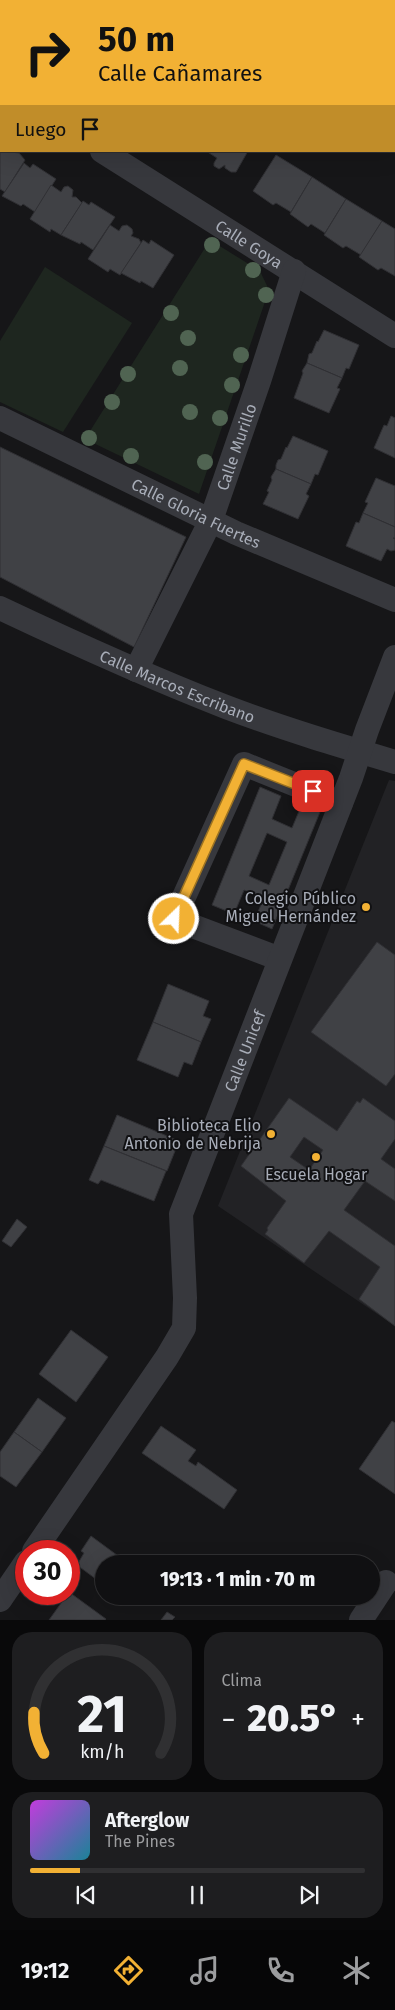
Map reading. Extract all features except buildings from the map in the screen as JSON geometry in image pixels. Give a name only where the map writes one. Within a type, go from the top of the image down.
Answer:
[{"type":"street","name":"Calle Goya","points":[[104,152],[395,336]]},
{"type":"street","name":"Calle Murillo","points":[[136,670],[211,520],[259,381],[294,271]]},
{"type":"street","name":"Calle Gloria Fuertes","points":[[0,418],[245,536],[395,600]]},
{"type":"street","name":"Calle Marcos Escribano","points":[[0,608],[136,670],[227,707],[395,762]]},
{"type":"street","name":"Calle Unicef","points":[[42,1540],[167,1357],[184,1328],[181,1214],[341,803],[395,658]]},
{"type":"street","points":[[280,959],[174,919],[244,764],[341,803]]},
{"type":"street","points":[[0,1600],[15,1578]]},
{"type":"street","points":[[360,1620],[386,1582]]},
{"type":"shaded area","points":[[210,240],[260,271],[269,290],[199,494],[85,439]]},
{"type":"shaded area","points":[[45,267],[132,323],[63,432],[0,402],[0,341]]},
{"type":"shaded area","name":"Escuela Hogar","points":[[389,780],[395,781],[395,1326],[218,1206]]},
{"type":"place","name":"Colegio Público Miguel Hernández","points":[[366,907]]},
{"type":"place","name":"Biblioteca Elio Antonio de Nebrija","points":[[271,1134]]},
{"type":"place","name":"Escuela Hogar","points":[[316,1157]]},
{"type":"route","points":[[174,919],[244,764],[313,791]]}]
